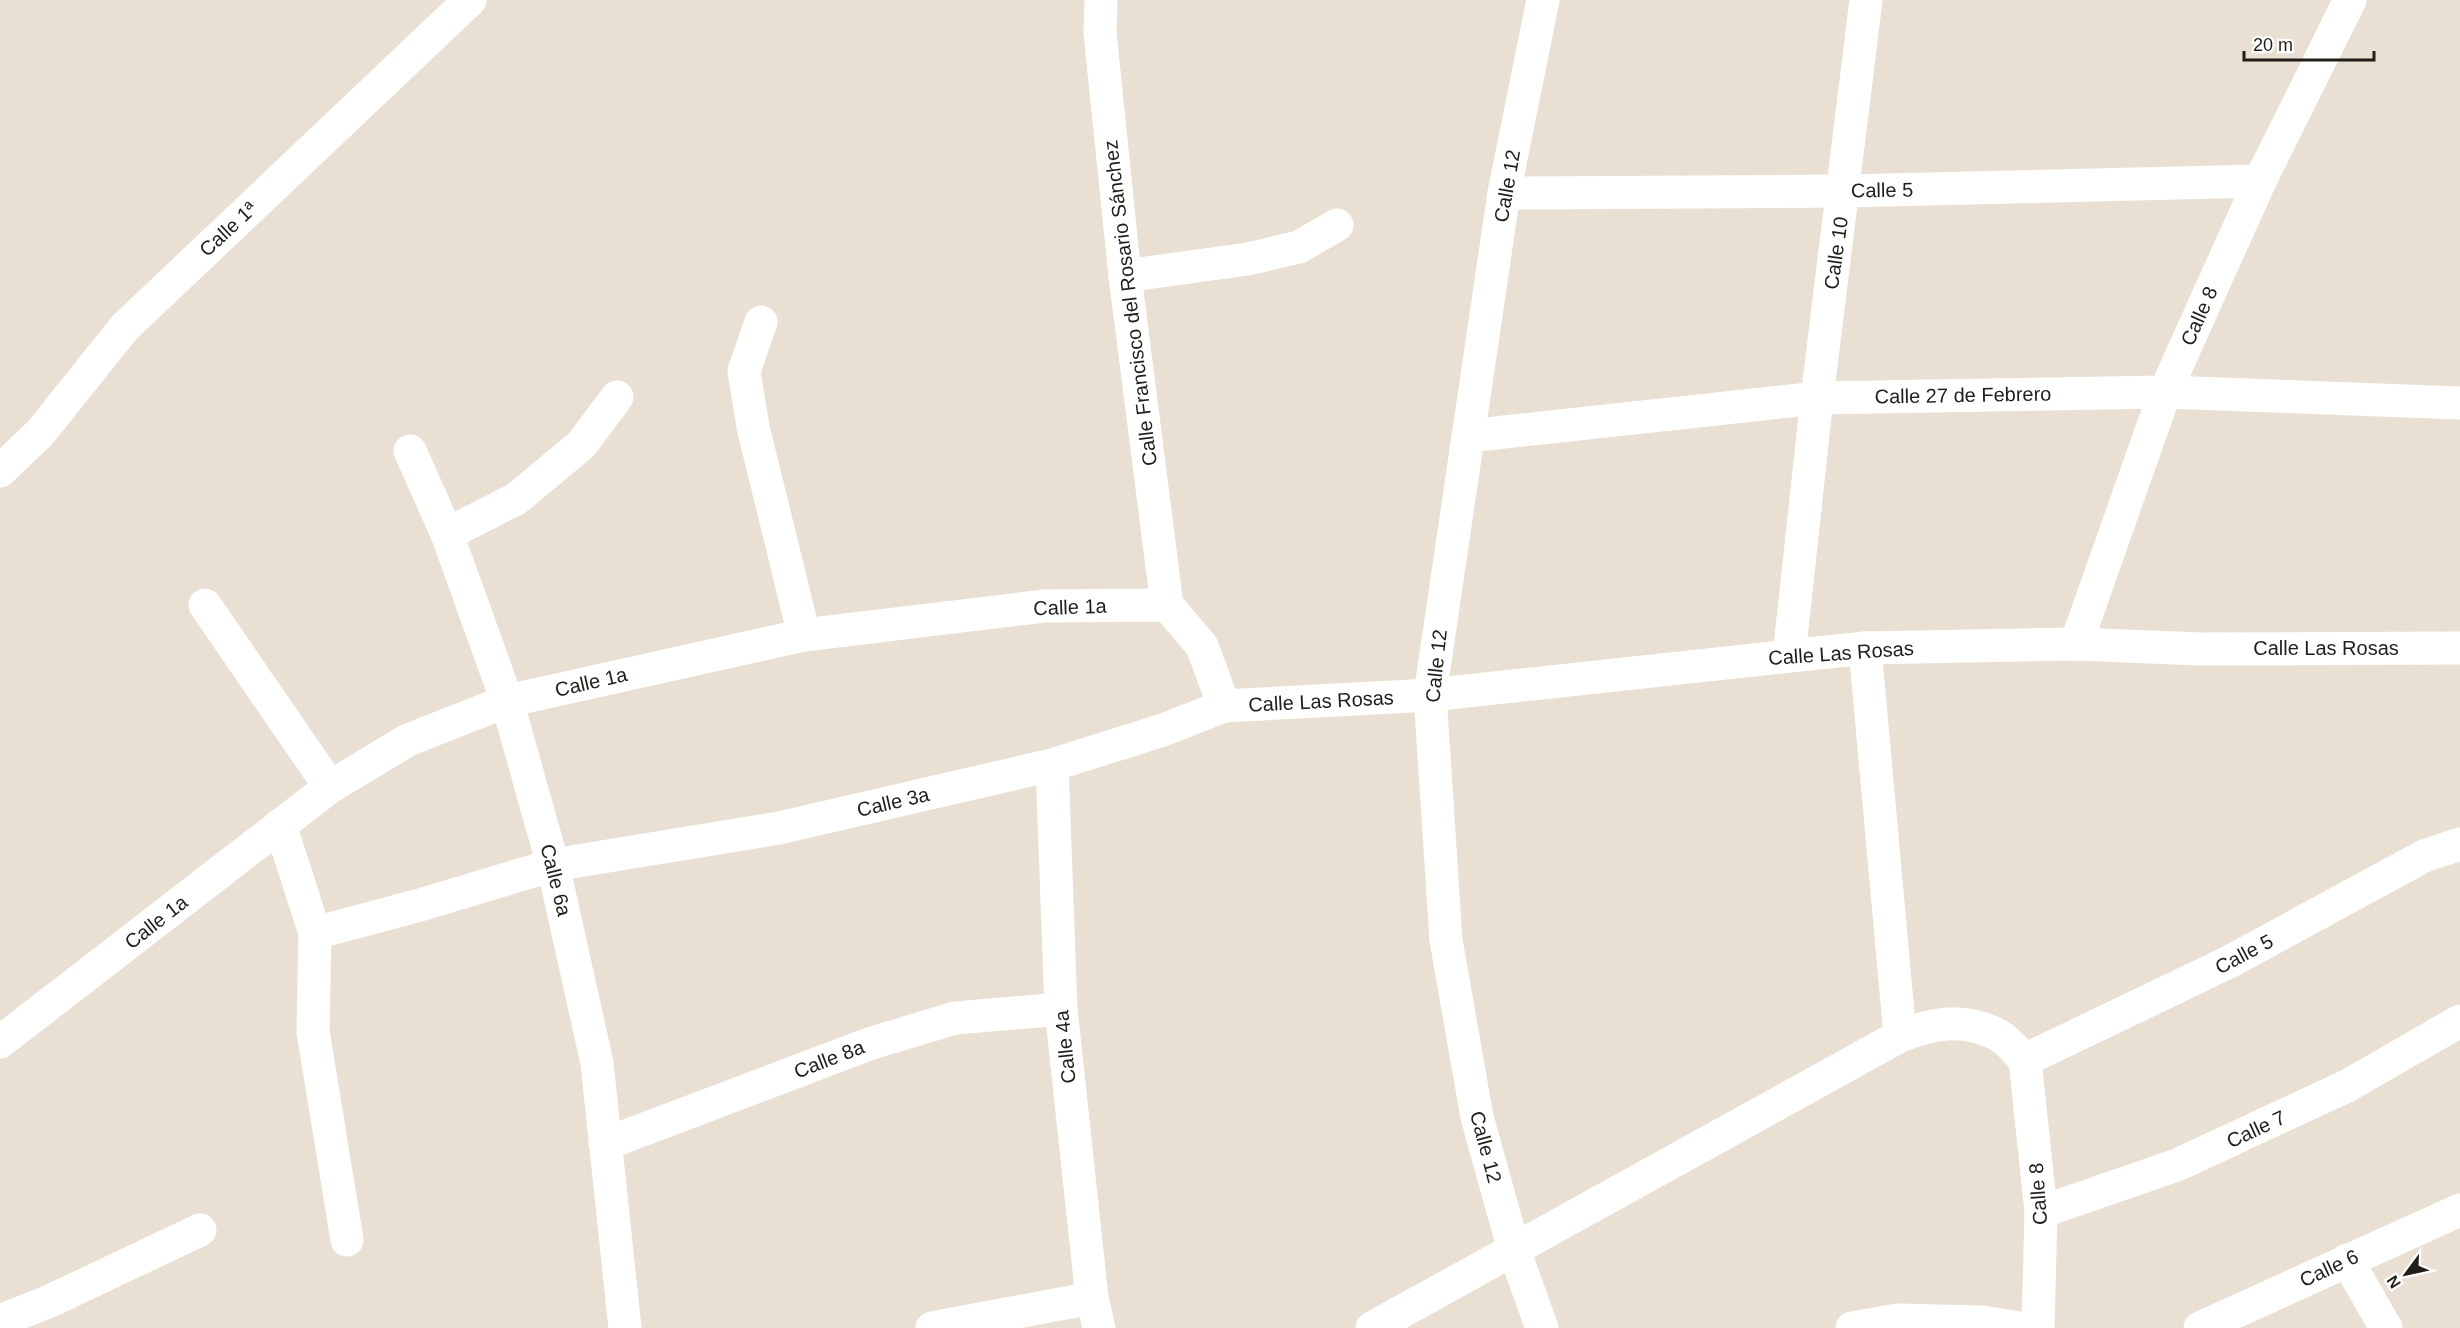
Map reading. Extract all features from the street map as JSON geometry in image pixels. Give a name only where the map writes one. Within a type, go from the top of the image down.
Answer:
[{"type":"street","name":"Calle 1ª","points":[[0,471],[40,434],[124,328],[470,0]]},
{"type":"street","name":"Calle Francisco del Rosario Sánchez","points":[[1101,0],[1100,33],[1125,276],[1167,605]]},
{"type":"street","name":"Calle 12","points":[[1542,1328],[1514,1250],[1477,1117],[1446,940],[1430,695],[1504,193],[1543,0]]},
{"type":"street","name":"Calle 10","points":[[1789,656],[1817,398],[1866,0]]},
{"type":"street","name":"Calle 8","points":[[2076,644],[2165,392],[2260,181],[2350,0]]},
{"type":"street","name":"Calle 5","points":[[1504,193],[1844,191],[2260,181]]},
{"type":"street","points":[[1125,276],[1248,259],[1299,247],[1337,225]]},
{"type":"street","points":[[760,322],[744,371],[753,427],[804,635]]},
{"type":"street","name":"Calle 27 de Febrero","points":[[1468,436],[1817,398],[2165,392],[2460,403]]},
{"type":"street","points":[[447,534],[516,499],[581,445],[617,397]]},
{"type":"street","name":"Calle 6a","points":[[410,451],[447,534],[507,701],[553,864],[597,1063],[625,1328]]},
{"type":"street","points":[[205,605],[330,786]]},
{"type":"street","points":[[1167,605],[1202,646],[1224,706]]},
{"type":"street","name":"Calle 1a","points":[[0,1042],[330,786],[408,740],[507,701],[804,635],[1045,606],[1167,605]]},
{"type":"street","name":"Calle Las Rosas","points":[[1224,706],[1430,695],[1865,648],[2076,644],[2200,649],[2460,648]]},
{"type":"street","points":[[1865,648],[1900,1036]]},
{"type":"street","name":"Calle 3a","points":[[315,933],[420,905],[553,864],[779,828],[1052,765],[1163,730],[1224,706]]},
{"type":"street","name":"Calle 4a","points":[[1052,765],[1061,1009],[1095,1313]]},
{"type":"street","points":[[280,825],[315,933],[313,1031],[347,1240]]},
{"type":"street","name":"Calle 5","points":[[2025,1060],[2231,961],[2424,856],[2460,844]]},
{"type":"street","name":"Calle 8a","points":[[605,1144],[869,1044],[955,1018],[1061,1009]]},
{"type":"street","name":"Calle 7","points":[[2041,1212],[2177,1165],[2347,1086],[2460,1020]]},
{"type":"street","points":[[1372,1328],[1900,1036],[1928,1026],[1964,1023],[2000,1035],[2025,1060]]},
{"type":"street","name":"Calle 8","points":[[2025,1060],[2041,1212],[2038,1328]]},
{"type":"street","name":"Calle 6","points":[[2200,1328],[2460,1210]]},
{"type":"street","points":[[0,1321],[50,1301],[200,1230]]},
{"type":"street","points":[[2348,1260],[2386,1328]]},
{"type":"street","points":[[932,1328],[1095,1313]]},
{"type":"street","points":[[1852,1328],[1897,1320],[1982,1322],[2020,1328]]}]
